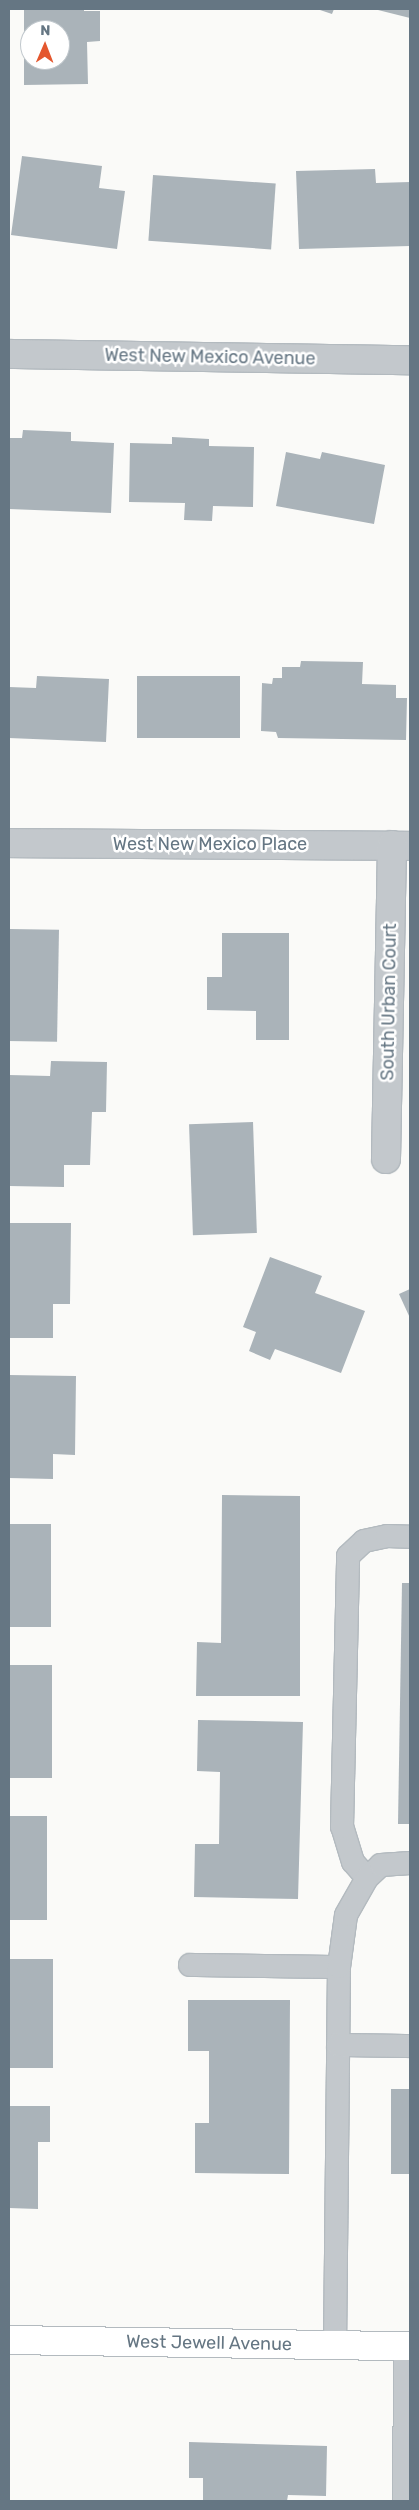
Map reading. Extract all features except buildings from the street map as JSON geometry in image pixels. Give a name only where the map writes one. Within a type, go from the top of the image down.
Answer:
[{"type":"main road","name":"West Jewell Avenue","points":[[9,2340],[409,2346]]},
{"type":"street","name":"West New Mexico Avenue","points":[[9,354],[410,360]]},
{"type":"street","name":"West New Mexico Place","points":[[9,843],[401,846]]},
{"type":"street","name":"South Urban Court","points":[[386,1159],[401,846]]},
{"type":"street","points":[[407,2501],[406,2413],[409,2346]]},
{"type":"lane","points":[[367,1878],[354,1862],[342,1827],[348,1556],[364,1541],[386,1536],[410,1537]]},
{"type":"lane","points":[[335,2345],[339,1967],[346,1915],[367,1878],[381,1865],[410,1863]]},
{"type":"lane","points":[[190,1965],[339,1967]]},
{"type":"lane","points":[[338,2045],[410,2046]]}]
